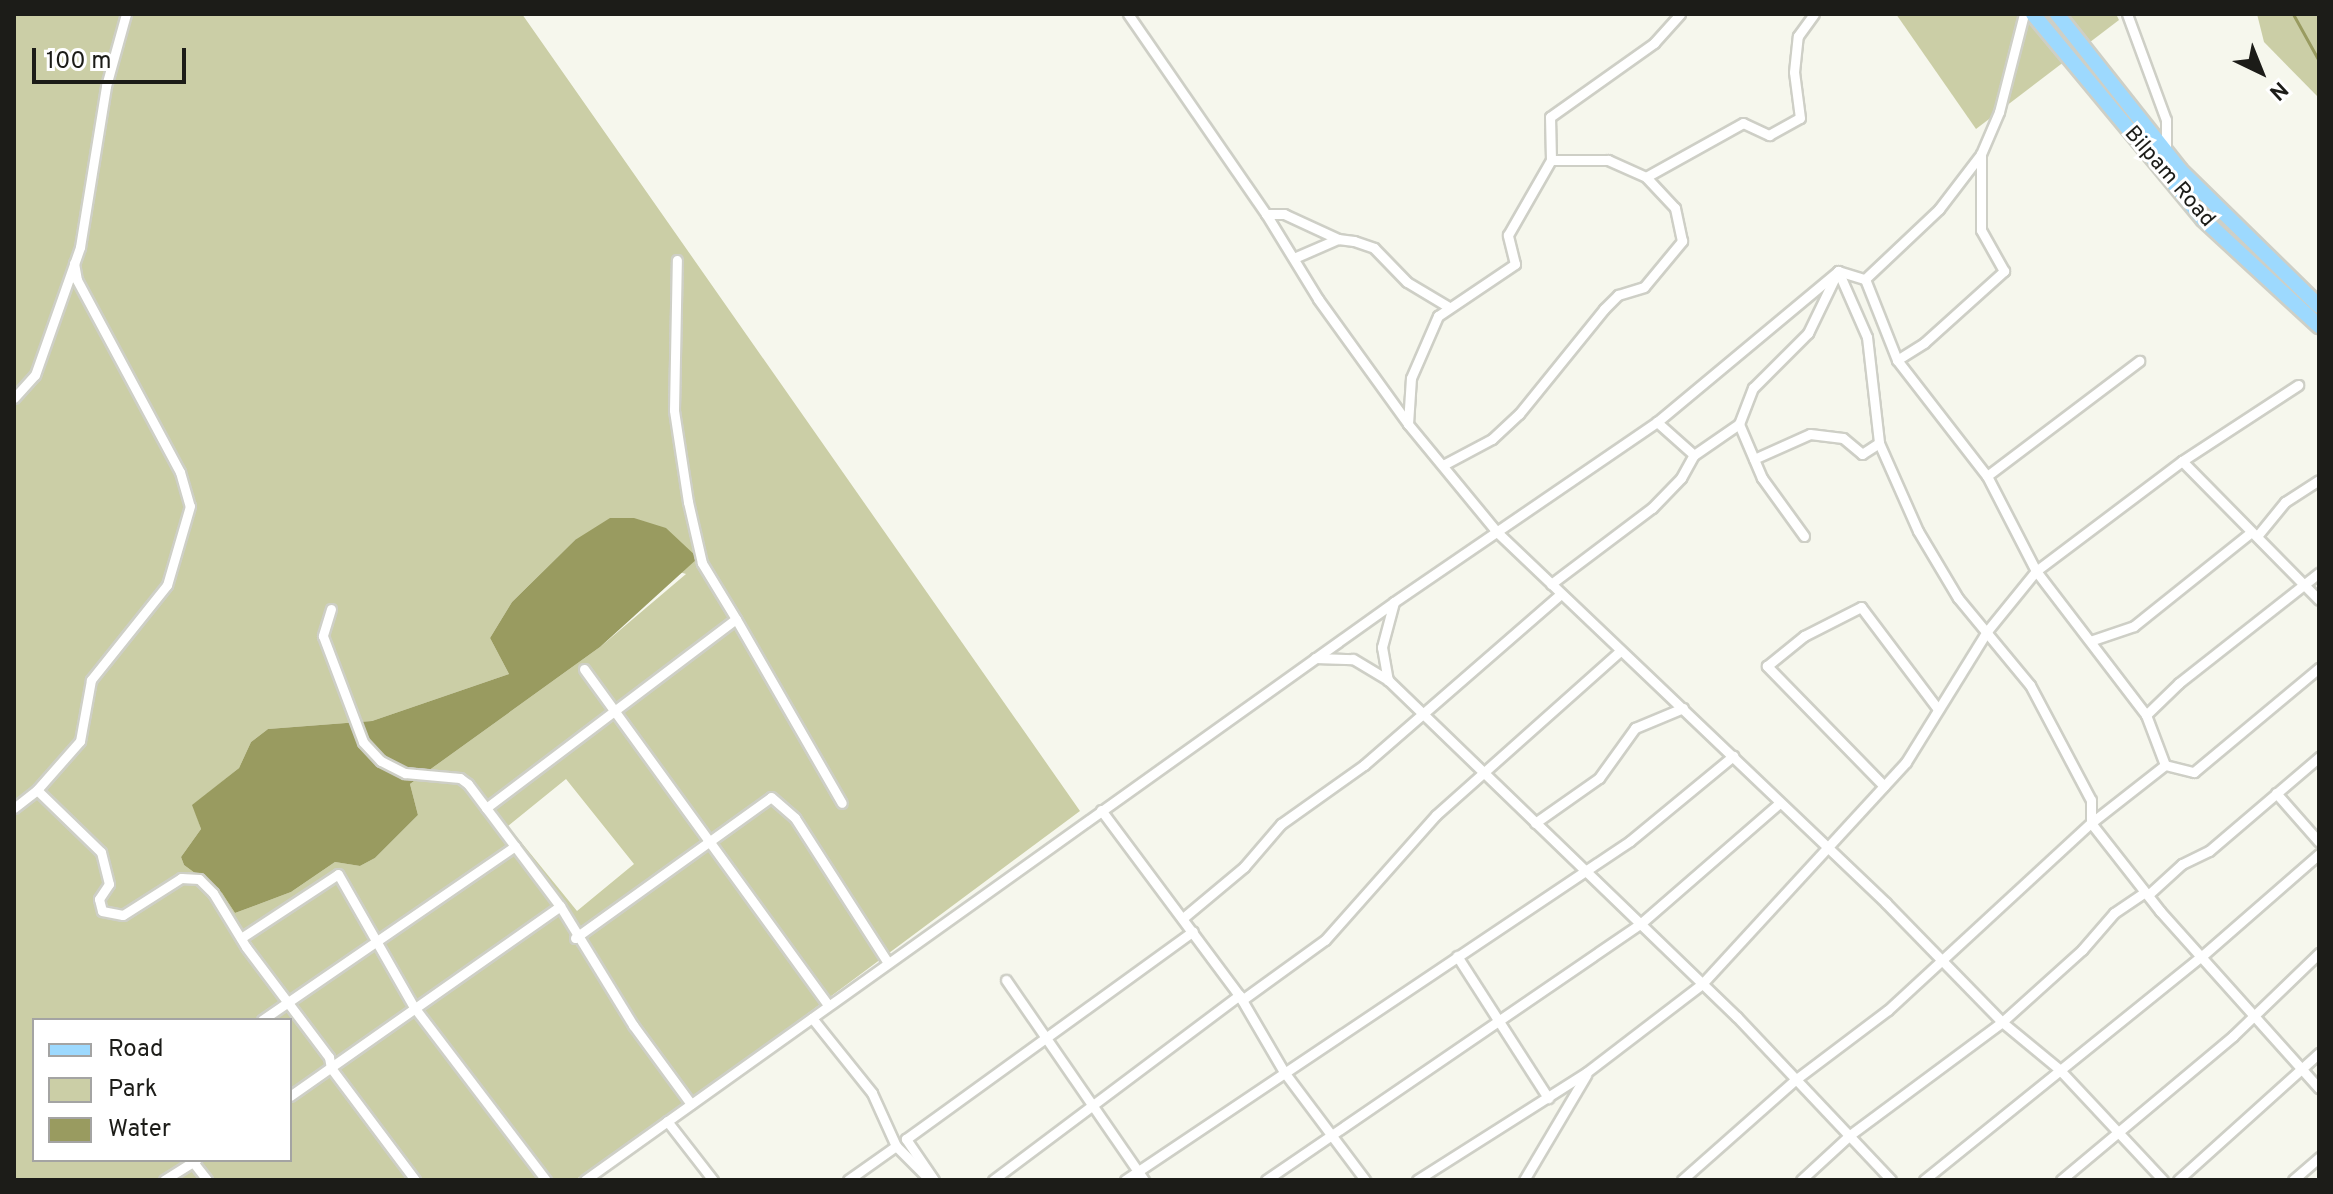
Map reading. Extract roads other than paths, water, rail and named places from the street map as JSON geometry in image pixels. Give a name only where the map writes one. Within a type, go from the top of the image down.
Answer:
[{"type":"main road","name":"Bilpam Road","points":[[2033,14],[2203,219],[2319,326]]},
{"type":"main road","points":[[2057,14],[2166,153],[2216,210],[2319,306]]},
{"type":"street","points":[[14,398],[35,375],[74,263],[106,86],[126,14]]},
{"type":"street","points":[[1128,14],[1408,424],[1445,464],[1497,532],[1733,756],[1778,804],[2002,1022],[2059,1069],[2163,1180]]},
{"type":"street","points":[[1408,424],[1411,378],[1438,316],[1447,306],[1485,288],[1515,264],[1508,235],[1551,160],[1550,117],[1654,43],[1680,14]]},
{"type":"street","points":[[1646,177],[1743,123],[1769,135],[1800,118],[1794,72],[1798,36],[1814,14]]},
{"type":"street","points":[[1865,279],[1939,209],[1981,154],[1999,112],[2024,14]]},
{"type":"street","points":[[2127,14],[2166,120],[2166,153]]},
{"type":"street","points":[[1897,360],[1924,343],[2004,271],[1981,230],[1981,154]]},
{"type":"street","points":[[1445,464],[1492,439],[1519,414],[1604,309],[1618,295],[1644,287],[1682,241],[1675,208],[1646,177],[1608,160],[1551,160]]},
{"type":"street","points":[[1266,214],[1284,214],[1338,239],[1374,248],[1407,282],[1447,306]]},
{"type":"street","points":[[1294,258],[1338,239]]},
{"type":"street","points":[[677,260],[674,410],[688,502],[702,563],[842,803]]},
{"type":"street","points":[[14,808],[37,790],[80,741],[91,680],[167,585],[190,506],[180,472],[77,280],[74,263]]},
{"type":"street","points":[[1838,271],[1865,279]]},
{"type":"street","points":[[585,1180],[1394,602],[1657,422],[1838,271]]},
{"type":"street","points":[[1551,584],[1652,508],[1681,478],[1694,455],[1739,424],[1753,388],[1808,333],[1838,271]]},
{"type":"street","points":[[1838,271],[1867,337],[1879,443],[1918,531],[1958,598],[1988,630],[2030,685],[2091,800],[2091,823],[2146,893],[2319,1088]]},
{"type":"street","points":[[1865,279],[1897,360],[1987,476],[2036,571],[2146,715],[2165,765]]},
{"type":"street","points":[[1987,476],[2139,361]]},
{"type":"street","points":[[1417,1180],[1587,1072],[1702,984],[1906,762],[1988,630],[2036,571],[2182,461],[2298,385]]},
{"type":"street","points":[[1657,422],[1694,455]]},
{"type":"street","points":[[1739,424],[1762,478],[1804,536]]},
{"type":"street","points":[[1754,459],[1810,434],[1843,438],[1862,454],[1879,443]]},
{"type":"street","points":[[2182,461],[2319,600]]},
{"type":"street","points":[[2090,641],[2134,626],[2254,535],[2285,502],[2319,480]]},
{"type":"street","points":[[2146,715],[2179,683],[2319,573]]},
{"type":"street","points":[[1183,918],[1244,867],[1281,824],[1422,718],[1561,594]]},
{"type":"street","points":[[1388,680],[1382,647],[1394,602]]},
{"type":"street","points":[[1884,786],[1767,666],[1804,636],[1861,607],[1938,709]]},
{"type":"street","points":[[331,609],[323,636],[363,742],[381,761],[405,773],[460,778],[560,906],[575,938],[691,1104]]},
{"type":"street","points":[[486,808],[611,710],[736,619]]},
{"type":"street","points":[[993,1180],[1093,1103],[1325,940],[1479,773],[1620,651]]},
{"type":"street","points":[[1315,658],[1353,659],[1388,680],[1422,718],[1702,984],[1891,1180]]},
{"type":"street","points":[[2165,765],[2194,772],[2319,668]]},
{"type":"street","points":[[584,669],[828,1005]]},
{"type":"street","points":[[1535,823],[1599,778],[1635,728],[1683,708]]},
{"type":"street","points":[[1125,1180],[1676,808],[1733,756]]},
{"type":"street","points":[[1801,1180],[1850,1135],[2002,1022],[2082,950],[2114,913],[2146,893],[2319,757]]},
{"type":"street","points":[[1682,1180],[1795,1080],[1942,962],[2091,823],[2165,765]]},
{"type":"street","points":[[37,790],[101,852],[109,884],[99,899],[102,911],[123,915],[181,878],[199,879],[232,917],[241,938],[329,1057],[331,1068],[415,1180]]},
{"type":"street","points":[[2276,793],[2319,842]]},
{"type":"street","points":[[575,938],[771,797],[795,818],[888,963]]},
{"type":"street","points":[[1266,1180],[1639,925],[1778,804]]},
{"type":"street","points":[[1101,810],[1241,998],[1284,1072],[1365,1180]]},
{"type":"street","points":[[265,1018],[515,846]]},
{"type":"street","points":[[1924,1180],[2202,956],[2319,854]]},
{"type":"street","points":[[241,938],[338,874],[414,1007],[546,1180]]},
{"type":"street","points":[[292,1095],[560,906]]},
{"type":"street","points":[[932,1180],[906,1139],[1193,931]]},
{"type":"street","points":[[2061,1180],[2319,953]]},
{"type":"street","points":[[1457,956],[1548,1098]]},
{"type":"street","points":[[1006,980],[1144,1180]]},
{"type":"street","points":[[812,1018],[872,1093],[896,1146],[932,1180]]},
{"type":"street","points":[[2178,1180],[2319,1053]]},
{"type":"street","points":[[1524,1180],[1587,1072]]},
{"type":"street","points":[[667,1121],[710,1180]]},
{"type":"street","points":[[848,1180],[896,1146]]},
{"type":"street","points":[[2293,1180],[2319,1157]]},
{"type":"street","points":[[164,1180],[193,1162]]},
{"type":"street","points":[[196,1162],[207,1180]]},
{"type":"water","points":[[610,518],[634,518],[666,528],[698,558],[600,647],[410,784],[418,815],[375,858],[360,866],[335,862],[291,892],[235,913],[222,893],[184,865],[181,857],[201,829],[192,805],[239,768],[251,742],[268,729],[372,721],[509,674],[490,638],[512,602],[575,540]]},
{"type":"waterway","points":[[2293,14],[2319,61]]}]
